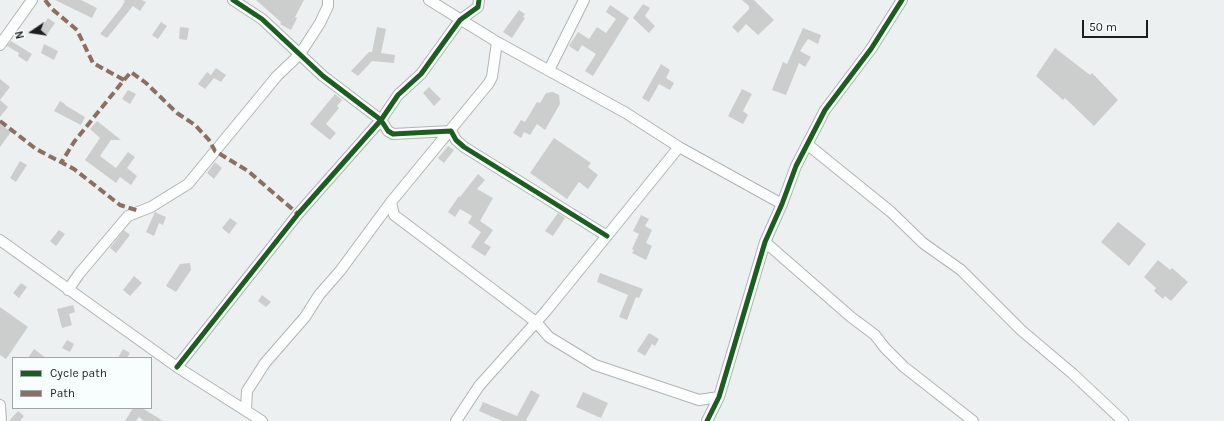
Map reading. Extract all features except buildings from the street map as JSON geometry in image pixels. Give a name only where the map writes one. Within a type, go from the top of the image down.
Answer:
[{"type":"street","points":[[0,45],[32,0]]},
{"type":"street","points":[[233,0],[262,19],[323,76],[381,120],[388,131],[393,134],[451,131]]},
{"type":"street","points":[[68,290],[79,274],[128,216],[151,207],[188,184],[277,76],[300,54],[320,22],[328,6],[328,0]]},
{"type":"street","points":[[429,0],[497,42],[626,113],[679,147],[782,204]]},
{"type":"street","points":[[177,367],[298,214],[381,120],[398,95],[421,74],[460,20],[478,7],[479,0]]},
{"type":"street","points":[[549,70],[584,0]]},
{"type":"street","points":[[707,421],[719,397],[764,242],[782,204],[796,166],[825,110],[871,49],[902,0]]},
{"type":"street","points":[[246,410],[247,392],[265,363],[305,317],[319,295],[340,271],[391,202],[489,83],[492,77],[497,42]]},
{"type":"street","points":[[451,131],[456,140],[464,147],[607,236]]},
{"type":"street","points":[[807,144],[892,212],[923,243],[961,270],[1021,330],[1073,374],[1123,421]]},
{"type":"street","points":[[456,421],[479,386],[536,322],[679,147]]},
{"type":"street","points":[[391,202],[394,215],[536,322],[549,337],[595,365],[699,400],[719,397]]},
{"type":"street","points":[[0,240],[177,367],[262,421]]},
{"type":"street","points":[[764,242],[851,318],[875,335],[884,348],[904,367],[973,421]]},
{"type":"street","points":[[0,405],[1,421]]},
{"type":"street","points":[[956,421],[963,413]]},
{"type":"marked path","points":[[45,0],[52,9],[77,30],[93,63],[124,80],[74,142],[61,163]]},
{"type":"marked path","points":[[124,80],[131,72],[146,83],[177,113],[195,125],[209,140],[215,151],[248,171],[298,214]]},
{"type":"marked path","points":[[0,121],[36,149],[74,169],[120,205],[139,211]]},
{"type":"cycle path","points":[[233,0],[262,19],[323,76],[381,120],[388,131],[393,134],[451,131],[456,140],[464,147],[607,236]]},
{"type":"cycle path","points":[[177,367],[298,214],[381,120],[398,95],[421,74],[460,20],[478,7],[479,0]]},
{"type":"cycle path","points":[[707,421],[719,397],[765,242],[782,204],[796,166],[825,110],[871,49],[902,0]]}]
